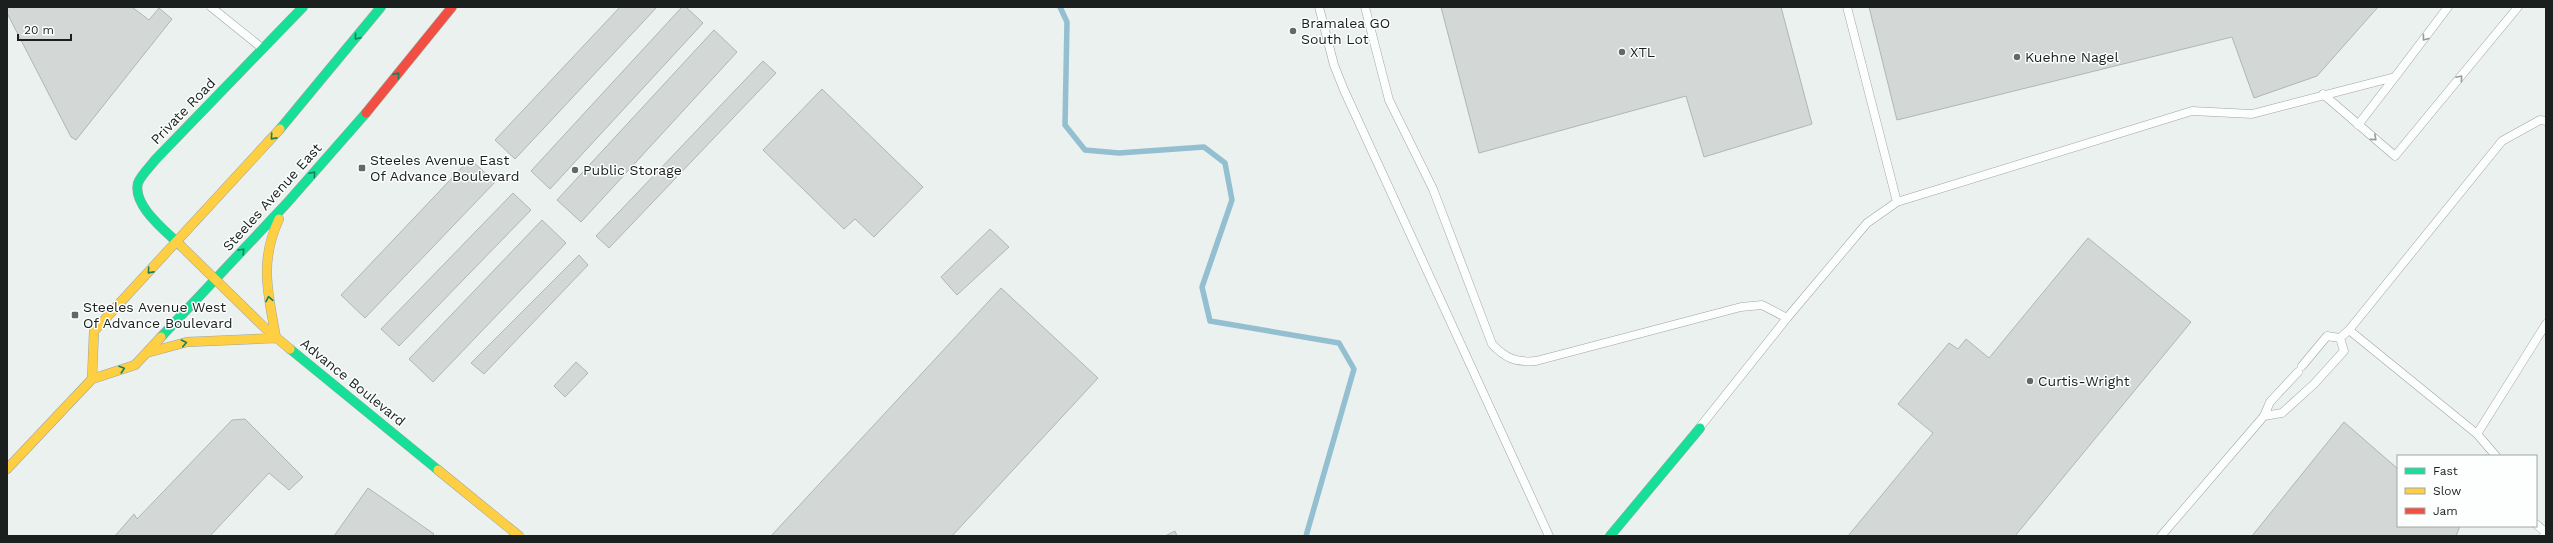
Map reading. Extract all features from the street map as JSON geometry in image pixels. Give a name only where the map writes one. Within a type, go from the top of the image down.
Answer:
[{"type":"main road","name":"Private Road","points":[[176,242],[146,212],[136,190],[138,182],[155,160],[303,7]]},
{"type":"main road","points":[[92,379],[94,331],[277,133],[381,7]]},
{"type":"main road","name":"Steeles Avenue East","points":[[7,469],[92,379],[135,365],[287,203],[370,108],[452,7]]},
{"type":"main road","points":[[146,353],[187,342],[276,338],[266,282],[269,240],[287,203]]},
{"type":"main road","name":"Advance Boulevard","points":[[176,242],[276,338],[520,536]]},
{"type":"main road","points":[[1610,536],[1700,428]]},
{"type":"lane","points":[[211,7],[262,49]]},
{"type":"lane","points":[[1319,7],[1334,65],[1344,90],[1549,536]]},
{"type":"lane","points":[[1365,7],[1389,100],[1433,189],[1492,344],[1500,353],[1511,360],[1523,362],[1536,361],[1741,307],[1762,305],[1787,318]]},
{"type":"lane","points":[[1847,7],[1897,202]]},
{"type":"lane","points":[[2358,125],[2448,7]]},
{"type":"lane","points":[[2323,94],[2395,156],[2518,7]]},
{"type":"lane","points":[[1700,428],[1787,318],[1867,223],[1897,202],[2192,111],[2252,114],[2323,94],[2395,77]]},
{"type":"lane","points":[[2161,536],[2264,416],[2270,402],[2327,336],[2340,338],[2350,330],[2502,141],[2540,120],[2546,121]]},
{"type":"lane","points":[[2477,434],[2546,324]]},
{"type":"lane","points":[[2350,330],[2477,434],[2495,455]]},
{"type":"lane","points":[[2264,416],[2282,413],[2314,384],[2344,350],[2340,338]]},
{"type":"lane","points":[[2537,525],[2545,532],[2543,536]]},
{"type":"building","points":[[7,7],[132,7],[149,20],[159,8],[172,19],[76,140],[71,137],[7,13]]},
{"type":"building","points":[[620,7],[657,7],[515,159],[495,140]]},
{"type":"building","points":[[682,7],[686,7],[703,23],[550,189],[531,171]]},
{"type":"building","name":"XTL","points":[[1441,7],[1781,7],[1812,124],[1704,157],[1686,96],[1479,153]]},
{"type":"building","name":"Kuehne Nagel","points":[[1869,7],[2378,7],[2317,76],[2254,98],[2232,37],[1897,120]]},
{"type":"building","points":[[714,30],[737,52],[581,222],[557,200]]},
{"type":"building","points":[[763,61],[776,73],[609,248],[596,236]]},
{"type":"building","points":[[822,89],[923,187],[874,237],[855,219],[844,229],[763,150]]},
{"type":"building","points":[[470,159],[495,182],[365,318],[341,295]]},
{"type":"building","points":[[513,193],[531,210],[399,346],[381,329]]},
{"type":"building","points":[[542,220],[566,243],[433,382],[409,359]]},
{"type":"building","points":[[990,229],[1009,247],[957,295],[941,277]]},
{"type":"building","name":"Curtis-Wright","points":[[2088,238],[2191,322],[2015,536],[1848,536],[1933,433],[1898,404],[1949,343],[1958,349],[1966,339],[1989,358]]},
{"type":"building","points":[[579,255],[588,265],[484,374],[471,363]]},
{"type":"building","points":[[1001,288],[1098,378],[952,536],[771,536]]},
{"type":"building","points":[[576,362],[588,373],[565,397],[554,386]]},
{"type":"building","points":[[245,419],[303,477],[289,490],[269,473],[210,536],[115,536],[134,514],[137,519],[232,420]]},
{"type":"building","points":[[2344,422],[2397,468],[2397,527],[2460,527],[2456,536],[2252,536]]},
{"type":"building","points":[[368,488],[434,534],[432,536],[334,536]]},
{"type":"building","points":[[1175,531],[1177,536],[1165,536]]},
{"type":"waterway","points":[[1060,7],[1067,22],[1065,125],[1085,150],[1119,153],[1204,147],[1225,163],[1232,200],[1202,287],[1210,321],[1339,343],[1354,369],[1306,536]]},
{"type":"traffic: fast","points":[[181,246],[152,218],[145,209],[140,201],[138,192],[139,180],[155,160],[303,7]]},
{"type":"traffic: fast","points":[[280,129],[381,7]]},
{"type":"traffic: fast","points":[[161,337],[287,203],[366,113]]},
{"type":"traffic: fast","points":[[290,349],[438,470]]},
{"type":"traffic: fast","points":[[1610,536],[1700,428]]},
{"type":"traffic: slow","points":[[92,379],[94,331],[280,129]]},
{"type":"traffic: slow","points":[[276,338],[268,292],[267,264],[269,249],[279,219]]},
{"type":"traffic: slow","points":[[181,246],[265,328],[290,349]]},
{"type":"traffic: slow","points":[[7,469],[92,379],[135,365],[161,337]]},
{"type":"traffic: slow","points":[[146,353],[187,342],[276,338]]},
{"type":"traffic: slow","points":[[438,470],[519,536]]},
{"type":"traffic: jam","points":[[366,113],[452,7]]},
{"type":"place","name":"Bramalea GO South Lot","points":[[1293,31]]},
{"type":"place","name":"XTL","points":[[1622,52]]},
{"type":"place","name":"Kuehne Nagel","points":[[2017,57]]},
{"type":"place","name":"Steeles Avenue East Of Advance Boulevard","points":[[362,168]]},
{"type":"place","name":"Public Storage","points":[[575,170]]},
{"type":"place","name":"Steeles Avenue West Of Advance Boulevard","points":[[75,315]]},
{"type":"place","name":"Curtis-Wright","points":[[2030,381]]}]
